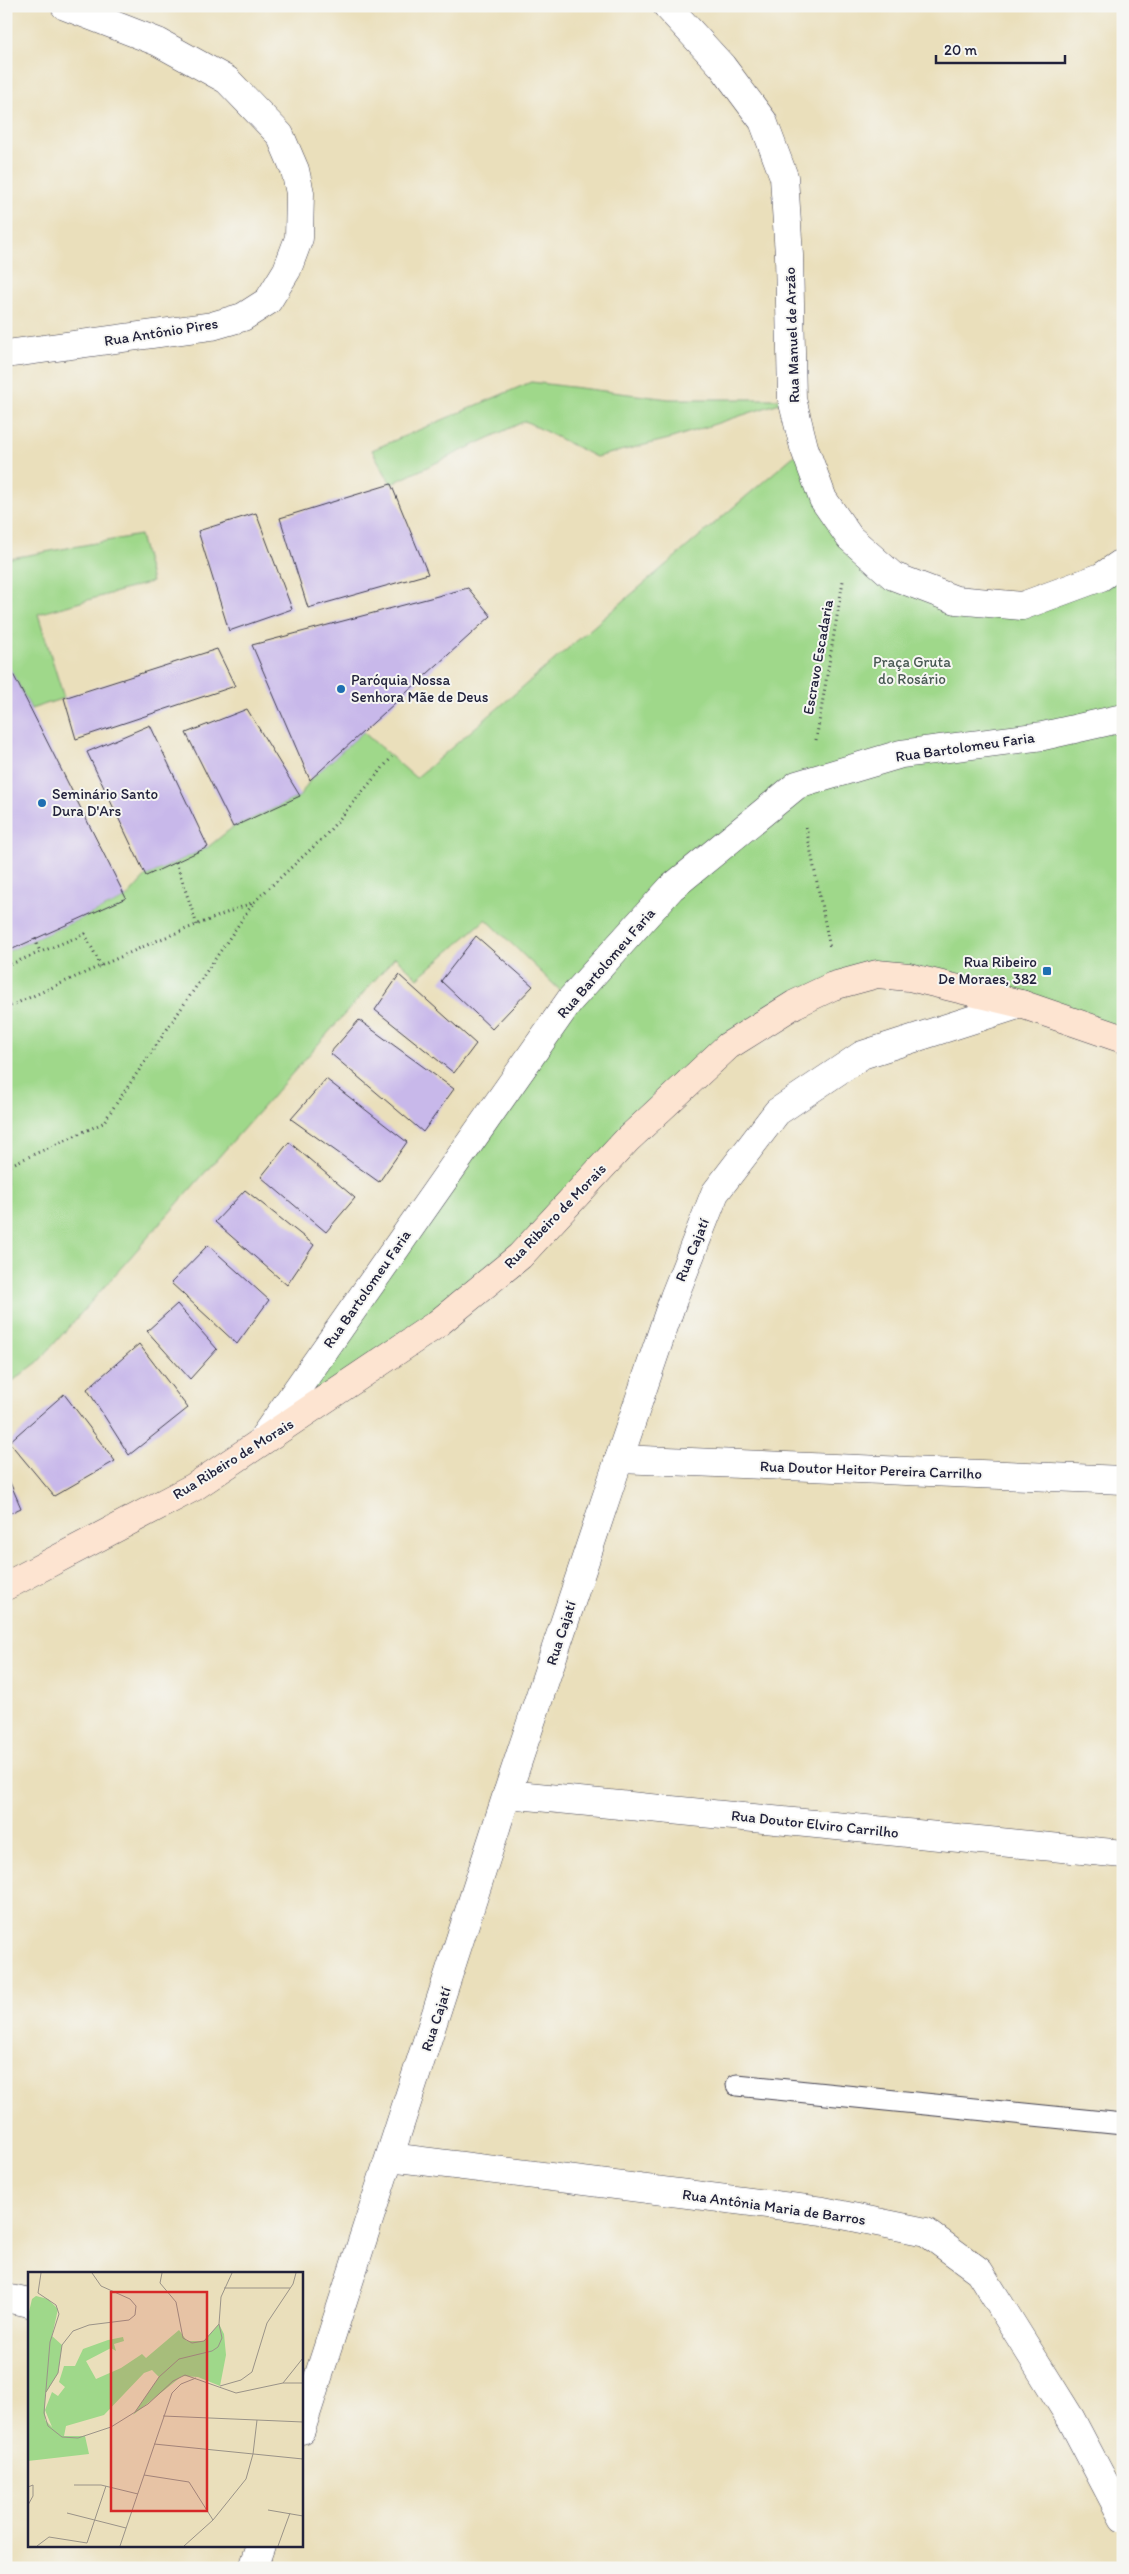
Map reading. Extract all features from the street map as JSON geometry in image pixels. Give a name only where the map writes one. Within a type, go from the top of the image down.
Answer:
[{"type":"street","name":"Rua Antônio Pires","points":[[6,354],[212,326],[243,317],[268,301],[287,270],[299,238],[300,193],[295,170],[280,135],[227,80],[158,42],[65,6]]},
{"type":"street","name":"Rua Manuel de Arzão","points":[[667,6],[722,66],[763,121],[784,177],[789,255],[792,399],[804,447],[823,499],[850,538],[893,576],[956,600],[1022,606],[1101,577],[1123,562]]},
{"type":"street","name":"Rua Bartolomeu Faria","points":[[258,1445],[570,1000],[671,888],[804,782],[901,754],[1043,736],[1123,718]]},
{"type":"street","name":"Rua Ribeiro de Morais","points":[[6,1586],[194,1487],[437,1324],[520,1256],[627,1140],[728,1046],[795,1004],[833,986],[877,974],[909,977],[1021,1004],[1123,1039]]},
{"type":"street","name":"Rua Cajatí","points":[[302,2424],[311,2370],[390,2157],[507,1794],[619,1460],[674,1297],[715,1193],[777,1112],[862,1055],[1021,1004]]},
{"type":"street","name":"Rua Doutor Heitor Pereira Carrilho","points":[[619,1460],[1123,1480]]},
{"type":"street","name":"Rua Doutor Elviro Carrilho","points":[[507,1794],[1123,1854]]},
{"type":"street","name":"Rua Antônia Maria de Barros","points":[[390,2157],[823,2211],[926,2232],[978,2271],[1071,2418],[1123,2518]]},
{"type":"street","points":[[6,2298],[28,2303]]},
{"type":"street","points":[[253,2568],[261,2546]]},
{"type":"lane","points":[[737,2085],[1123,2124]]},
{"type":"path","name":"Escravo Escadaria","points":[[833,986],[832,956],[804,782],[823,692],[850,538]]},
{"type":"path","points":[[6,1167],[103,1123],[254,902],[324,837],[392,757]]},
{"type":"path","points":[[176,862],[197,925]]},
{"type":"path","points":[[6,1008],[254,902]]},
{"type":"path","points":[[6,966],[86,934],[101,966]]},
{"type":"path","points":[[35,939],[40,952]]},
{"type":"green space","points":[[531,382],[669,399],[792,399],[669,439],[596,457],[525,421],[391,484],[372,450]]},
{"type":"green space","name":"Praça Gruta do Rosário","points":[[804,447],[823,499],[893,576],[1022,606],[1123,556],[1123,1039],[877,974],[728,1046],[520,1256],[258,1445],[570,1000],[486,919],[418,978],[395,957],[38,1362],[6,1386],[6,952],[126,898],[146,876],[208,847],[233,827],[300,796],[310,780],[363,732],[416,778]]},
{"type":"green space","points":[[140,535],[152,582],[38,614],[64,698],[31,709],[8,665],[6,665],[6,559]]},
{"type":"building","points":[[391,484],[428,574],[308,608],[280,518]]},
{"type":"building","points":[[256,513],[292,609],[229,631],[198,531]]},
{"type":"building","name":"Paróquia Nossa Senhora Mãe de Deus","points":[[468,588],[491,616],[310,780],[252,645]]},
{"type":"building","points":[[217,649],[235,686],[76,739],[64,698]]},
{"type":"building","name":"Seminário Santo Dura D'Ars","points":[[8,664],[126,898],[6,952],[6,665]]},
{"type":"building","points":[[247,709],[300,796],[233,827],[186,733]]},
{"type":"building","points":[[150,725],[208,847],[146,876],[87,752]]},
{"type":"building","points":[[476,936],[533,986],[492,1029],[441,981]]},
{"type":"building","points":[[399,975],[476,1044],[454,1073],[375,1010]]},
{"type":"building","points":[[359,1020],[454,1089],[423,1132],[330,1053]]},
{"type":"building","points":[[326,1079],[407,1142],[379,1182],[291,1119]]},
{"type":"building","points":[[289,1142],[355,1198],[326,1232],[261,1177]]},
{"type":"building","points":[[245,1190],[314,1245],[287,1285],[215,1222]]},
{"type":"building","points":[[208,1245],[269,1300],[237,1344],[171,1283]]},
{"type":"building","points":[[177,1304],[217,1349],[190,1379],[147,1331]]},
{"type":"building","points":[[139,1344],[188,1408],[129,1455],[87,1389]]},
{"type":"building","points":[[64,1394],[115,1461],[54,1496],[9,1442]]},
{"type":"building","points":[[6,1473],[21,1508],[6,1515]]},
{"type":"place","name":"Paróquia Nossa Senhora Mãe de Deus","points":[[341,689]]},
{"type":"place","name":"Seminário Santo Dura D'Ars","points":[[42,803]]},
{"type":"place","name":"Rua Ribeiro De Moraes, 382","points":[[1047,971]]}]
